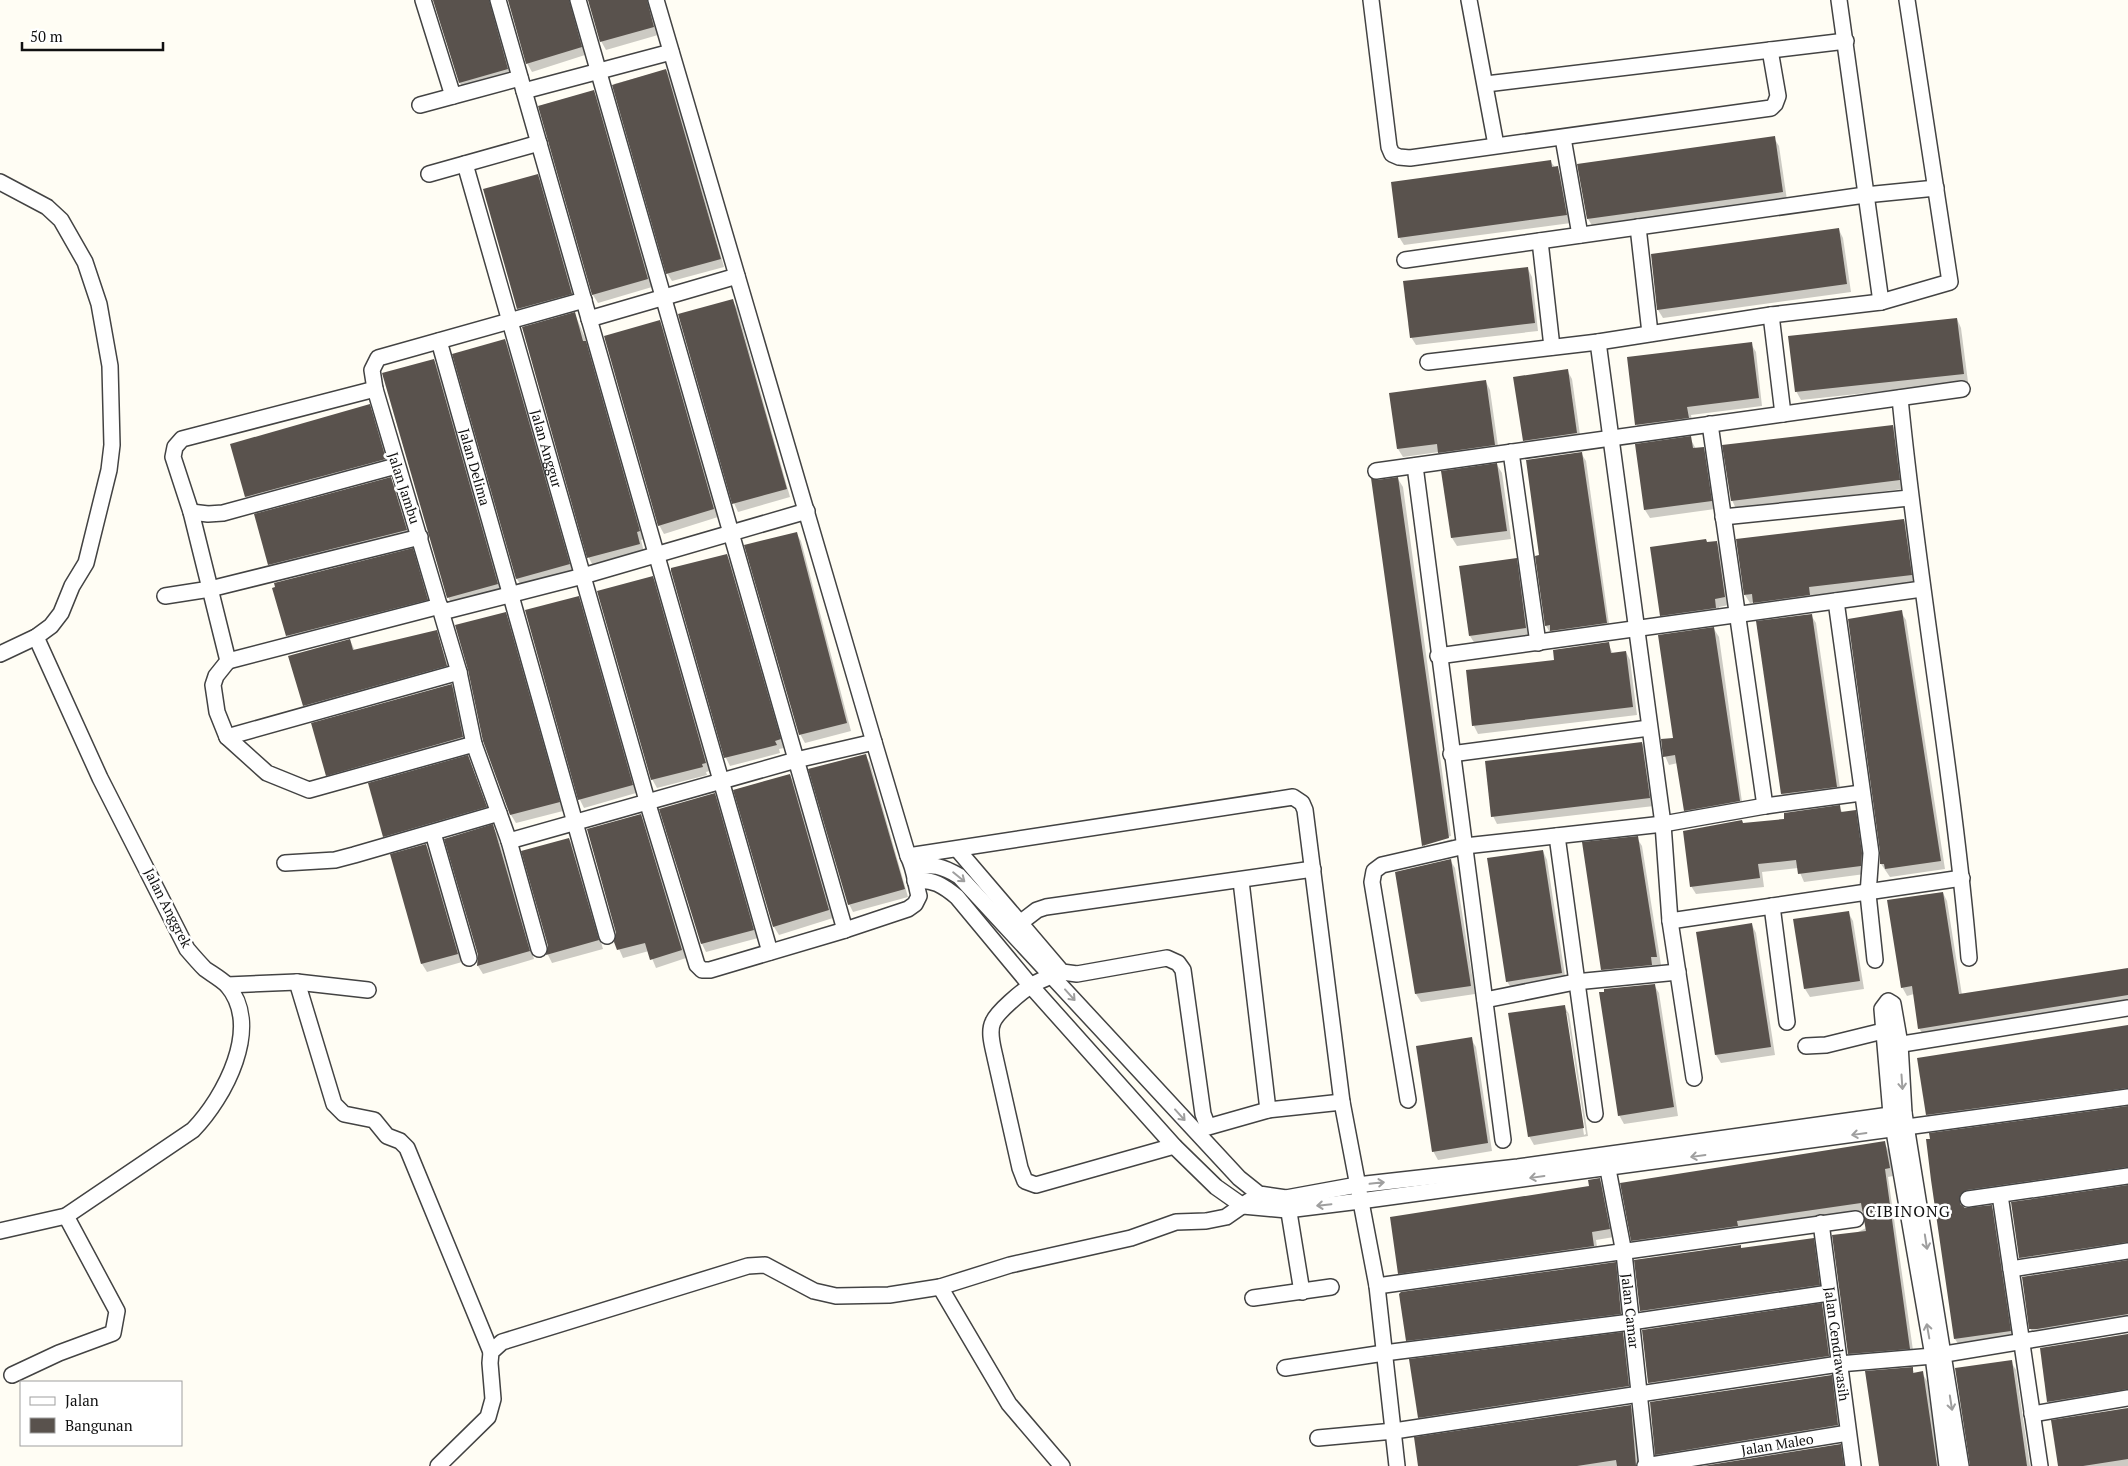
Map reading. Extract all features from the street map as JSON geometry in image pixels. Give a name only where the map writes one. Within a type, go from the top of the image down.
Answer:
[{"type":"street","points":[[423,0],[453,96]]},
{"type":"street","points":[[498,0],[770,952],[908,909],[915,904],[919,896],[808,511],[656,0]]},
{"type":"street","points":[[578,0],[845,930]]},
{"type":"street","points":[[1371,0],[1389,147],[1392,154],[1399,157],[1410,158],[1496,145],[1563,138],[1771,108],[1776,104],[1778,96],[1770,50]]},
{"type":"street","points":[[1469,0],[1496,145]]},
{"type":"street","points":[[1839,0],[1881,302]]},
{"type":"street","points":[[1428,362],[1598,342],[1771,315],[1881,302],[1950,282],[1907,0]]},
{"type":"street","points":[[1486,84],[1846,41]]},
{"type":"street","points":[[420,105],[453,96],[599,71],[671,52]]},
{"type":"street","points":[[1563,138],[1580,235]]},
{"type":"street","points":[[429,174],[539,143]]},
{"type":"street","name":"Jalan Anggur","points":[[465,164],[696,965],[702,970],[710,970],[770,952]]},
{"type":"street","points":[[0,182],[47,207],[61,220],[85,262],[97,296],[110,366],[112,445],[110,462],[86,563],[72,586],[61,613],[51,626],[36,637],[0,654]]},
{"type":"street","points":[[1405,260],[1865,195],[1936,188]]},
{"type":"street","points":[[1638,227],[1650,333]]},
{"type":"street","points":[[1540,241],[1552,346]]},
{"type":"street","points":[[589,319],[737,276]]},
{"type":"street","points":[[439,341],[584,300]]},
{"type":"street","points":[[1771,315],[1783,414]]},
{"type":"street","name":"Jalan Jambu","points":[[439,341],[378,358],[372,370],[375,389],[396,466],[420,537],[459,672],[474,744],[509,841],[539,949]]},
{"type":"street","name":"Jalan Delima","points":[[439,341],[607,936]]},
{"type":"street","points":[[1598,342],[1663,824],[1670,921],[1694,1078]]},
{"type":"street","points":[[228,661],[191,512],[173,456],[175,447],[182,439],[375,389]]},
{"type":"street","points":[[1376,472],[1962,389]]},
{"type":"street","points":[[1900,398],[1909,498],[1962,878],[1969,958]]},
{"type":"street","points":[[1710,424],[1765,806]]},
{"type":"street","points":[[1511,452],[1538,643]]},
{"type":"street","points":[[191,512],[223,513],[396,466]]},
{"type":"street","points":[[1415,466],[1438,656],[1503,1140]]},
{"type":"street","points":[[1723,517],[1909,498]]},
{"type":"street","points":[[474,744],[309,790],[266,773],[227,737],[217,712],[213,685],[216,676],[228,661],[583,576],[808,511]]},
{"type":"street","points":[[165,596],[210,589],[420,537]]},
{"type":"street","points":[[1438,656],[1922,589]]},
{"type":"street","points":[[1836,601],[1861,793],[1871,854],[1868,894],[1875,960]]},
{"type":"street","name":"Jalan Anggrek","points":[[0,1231],[66,1216],[193,1130],[209,1113],[222,1091],[241,1038],[242,1019],[236,1002],[227,985],[203,967],[187,949],[96,769],[36,637]]},
{"type":"street","points":[[227,737],[459,672]]},
{"type":"street","points":[[1451,754],[1649,728]]},
{"type":"street","points":[[509,841],[796,760],[874,742]]},
{"type":"street","points":[[1408,1100],[1372,882],[1374,871],[1382,865],[1465,846],[1663,824],[1765,806],[1861,793]]},
{"type":"street","points":[[912,869],[957,849],[1293,797],[1302,803],[1305,810],[1313,869],[1342,1102],[1377,1286],[1397,1466]]},
{"type":"street","points":[[285,863],[335,860],[499,813]]},
{"type":"street","points":[[433,833],[469,958]]},
{"type":"street","points":[[1557,836],[1596,1114]]},
{"type":"street","points":[[957,849],[1020,924],[1056,971]]},
{"type":"street","points":[[912,869],[923,865],[936,865],[959,876],[1056,971],[1202,1130],[1249,1188],[1259,1194],[1287,1204],[1357,1185],[1606,1162]]},
{"type":"street","points":[[912,869],[932,881],[945,886],[957,897],[1030,986],[1174,1146],[1216,1187],[1243,1206],[1360,1202],[1606,1162],[1899,1121],[2128,1097]]},
{"type":"street","points":[[1020,924],[1037,910],[1046,907],[1240,881],[1313,869]]},
{"type":"street","points":[[1670,921],[1868,894],[1962,878]]},
{"type":"street","points":[[1240,881],[1268,1110]]},
{"type":"street","points":[[1772,906],[1787,1022]]},
{"type":"street","points":[[1174,1146],[1036,1185],[1025,1181],[1020,1168],[991,1039],[992,1023],[1001,1012],[1030,986],[1056,971],[1069,975],[1167,958],[1178,962],[1183,970],[1203,1114],[1202,1130]]},
{"type":"street","points":[[1485,1000],[1576,982],[1678,972]]},
{"type":"street","points":[[227,985],[297,982],[368,990]]},
{"type":"street","points":[[297,982],[334,1104],[344,1114],[374,1120],[386,1136],[404,1144],[491,1352],[493,1399],[488,1417],[438,1466]]},
{"type":"street","points":[[1899,1121],[1900,1044],[1893,1004],[1888,1001],[1882,1009],[1884,1039],[1938,1355],[1961,1466]]},
{"type":"street","points":[[1806,1046],[1884,1039],[1900,1044],[2128,1008]]},
{"type":"street","points":[[1202,1130],[1268,1110],[1342,1102]]},
{"type":"street","name":"Jalan Camar","points":[[1606,1162],[1624,1253],[1646,1466]]},
{"type":"street","points":[[1968,1199],[2128,1176]]},
{"type":"street","points":[[491,1352],[502,1342],[748,1266],[765,1266],[814,1291],[836,1296],[889,1296],[940,1287],[1010,1265],[1132,1238],[1176,1222],[1206,1221],[1226,1217],[1259,1194]]},
{"type":"street","points":[[2000,1195],[2040,1466]]},
{"type":"street","points":[[1287,1204],[1302,1292]]},
{"type":"street","points":[[12,1375],[59,1353],[114,1333],[117,1311],[66,1216]]},
{"type":"street","points":[[1377,1286],[1624,1253],[1856,1219]]},
{"type":"street","name":"Jalan Cendrawasih","points":[[1821,1223],[1853,1466]]},
{"type":"street","points":[[2011,1269],[2128,1251]]},
{"type":"street","points":[[940,1287],[1009,1404],[1062,1466]]},
{"type":"street","points":[[1253,1298],[1331,1287]]},
{"type":"street","points":[[1285,1368],[1384,1353],[1631,1322],[1829,1293]]},
{"type":"street","points":[[1318,1438],[1394,1431],[1839,1364],[1938,1355],[2128,1324]]},
{"type":"street","points":[[1938,1355],[1947,1466]]},
{"type":"street","points":[[2032,1414],[2128,1398]]},
{"type":"street","name":"Jalan Maleo","points":[[1646,1466],[1848,1433]]},
{"type":"building","points":[[433,0],[489,0],[508,69],[459,83]]},
{"type":"building","points":[[508,0],[569,0],[582,47],[526,64]]},
{"type":"building","points":[[588,0],[647,0],[654,27],[600,42]]},
{"type":"building","points":[[666,69],[721,259],[666,274],[612,85]]},
{"type":"building","points":[[594,90],[648,279],[592,295],[538,106]]},
{"type":"building","points":[[1775,136],[1783,192],[1587,219],[1577,164]]},
{"type":"building","points":[[1551,160],[1552,167],[1558,166],[1567,215],[1398,238],[1391,182]]},
{"type":"building","points":[[538,174],[572,294],[517,309],[483,189]]},
{"type":"building","points":[[1839,228],[1847,284],[1657,310],[1651,254]]},
{"type":"building","points":[[1528,267],[1535,323],[1410,338],[1403,281]]},
{"type":"building","points":[[733,299],[787,489],[732,504],[678,314]]},
{"type":"building","points":[[575,312],[583,341],[586,341],[640,531],[637,532],[640,544],[587,558],[522,327]]},
{"type":"building","points":[[1957,318],[1964,374],[1795,392],[1788,336]]},
{"type":"building","points":[[660,320],[714,509],[658,526],[604,336]]},
{"type":"building","points":[[505,339],[570,564],[516,579],[452,354]]},
{"type":"building","points":[[1752,342],[1759,398],[1687,407],[1689,418],[1635,425],[1627,357]]},
{"type":"building","points":[[434,359],[498,584],[447,598],[382,373]]},
{"type":"building","points":[[1568,369],[1577,433],[1523,441],[1513,377]]},
{"type":"building","points":[[1486,380],[1495,445],[1438,453],[1437,444],[1397,449],[1389,393]]},
{"type":"building","points":[[370,404],[386,459],[245,497],[230,444]]},
{"type":"building","points":[[1893,425],[1900,480],[1731,501],[1722,445]]},
{"type":"building","points":[[1691,436],[1693,448],[1704,447],[1712,501],[1644,510],[1635,444]]},
{"type":"building","points":[[1582,452],[1607,623],[1550,631],[1550,625],[1545,626],[1535,556],[1539,555],[1526,460]]},
{"type":"building","points":[[1497,463],[1507,531],[1451,538],[1441,471]]},
{"type":"building","points":[[391,477],[407,530],[268,565],[254,514]]},
{"type":"building","points":[[1398,477],[1449,838],[1422,846],[1371,478],[1377,480]]},
{"type":"building","points":[[1904,519],[1912,575],[1809,587],[1810,595],[1753,603],[1752,594],[1744,595],[1736,539]]},
{"type":"building","points":[[797,532],[847,723],[799,735],[744,545]]},
{"type":"building","points":[[1706,539],[1707,542],[1717,541],[1725,597],[1715,599],[1716,608],[1660,616],[1650,547]]},
{"type":"building","points":[[413,548],[428,600],[286,636],[272,588],[275,587],[274,583]]},
{"type":"building","points":[[727,554],[781,739],[775,741],[777,745],[724,758],[671,568]]},
{"type":"building","points":[[1517,558],[1526,628],[1469,636],[1459,566]]},
{"type":"building","points":[[653,576],[706,763],[702,764],[703,767],[651,780],[597,591]]},
{"type":"building","points":[[579,596],[633,785],[578,800],[525,610]]},
{"type":"building","points":[[1902,610],[1941,861],[1885,869],[1884,864],[1880,864],[1880,852],[1848,619]]},
{"type":"building","points":[[506,612],[560,802],[510,815],[483,741],[468,670],[455,625]]},
{"type":"building","points":[[1812,614],[1837,787],[1781,794],[1756,621]]},
{"type":"building","points":[[1714,627],[1740,801],[1684,811],[1675,755],[1663,757],[1661,739],[1673,738],[1658,635]]},
{"type":"building","points":[[437,630],[447,666],[303,706],[288,656],[350,639],[353,650]]},
{"type":"building","points":[[1609,642],[1611,653],[1626,651],[1633,707],[1472,726],[1466,670],[1554,660],[1553,650]]},
{"type":"building","points":[[452,684],[463,737],[326,776],[311,723]]},
{"type":"building","points":[[1642,742],[1650,798],[1491,817],[1485,761]]},
{"type":"building","points":[[866,754],[905,889],[848,905],[808,769]]},
{"type":"building","points":[[468,755],[487,807],[383,837],[368,783]]},
{"type":"building","points":[[790,774],[829,910],[773,927],[733,790]]},
{"type":"building","points":[[715,793],[754,930],[701,944],[659,809]]},
{"type":"building","points":[[1840,805],[1841,812],[1856,810],[1862,853],[1861,866],[1798,874],[1796,860],[1758,864],[1760,878],[1690,887],[1683,831],[1742,820],[1743,823],[1784,819],[1784,813]]},
{"type":"building","points":[[641,814],[682,950],[650,960],[645,943],[617,950],[614,942],[616,933],[587,829]]},
{"type":"building","points":[[493,824],[530,951],[477,966],[478,955],[444,839]]},
{"type":"building","points":[[1638,836],[1657,957],[1651,957],[1652,965],[1601,970],[1582,842]]},
{"type":"building","points":[[569,838],[599,940],[546,955],[548,946],[521,851]]},
{"type":"building","points":[[426,844],[458,954],[421,964],[390,854]]},
{"type":"building","points":[[1543,850],[1562,973],[1506,982],[1487,858]]},
{"type":"building","points":[[1451,859],[1471,986],[1415,994],[1395,872]]},
{"type":"building","points":[[1943,892],[1959,994],[2128,968],[2128,995],[1918,1029],[1912,986],[1901,988],[1887,900]]},
{"type":"building","points":[[1849,911],[1860,981],[1804,989],[1793,919]]},
{"type":"building","points":[[1752,923],[1771,1047],[1715,1055],[1696,932]]},
{"type":"building","points":[[1655,984],[1674,1107],[1618,1116],[1599,992],[1604,992],[1604,989]]},
{"type":"building","points":[[1565,1005],[1584,1128],[1528,1137],[1508,1013]]},
{"type":"building","points":[[2128,1025],[2128,1088],[1926,1115],[1917,1058]]},
{"type":"building","points":[[1472,1037],[1488,1143],[1432,1152],[1416,1046]]},
{"type":"building","points":[[2128,1106],[2128,1167],[1967,1190],[1960,1195],[1960,1204],[1965,1208],[1992,1205],[2011,1331],[1954,1339],[1926,1139],[1930,1139],[1929,1133]]},
{"type":"building","points":[[1885,1141],[1890,1168],[1885,1169],[1910,1349],[1848,1354],[1832,1235],[1866,1231],[1861,1203],[1737,1221],[1738,1226],[1631,1241],[1620,1183]]},
{"type":"building","points":[[1600,1178],[1610,1229],[1592,1232],[1594,1246],[1398,1274],[1390,1217],[1589,1186],[1588,1180]]},
{"type":"building","points":[[2128,1185],[2128,1242],[2019,1258],[2011,1202]]},
{"type":"building","points":[[1814,1238],[1820,1285],[1640,1311],[1634,1260],[1741,1245],[1741,1248]]},
{"type":"building","points":[[2128,1260],[2128,1314],[2029,1329],[2022,1277]]},
{"type":"building","points":[[1616,1262],[1621,1314],[1406,1341],[1399,1294],[1401,1292]]},
{"type":"building","points":[[1822,1303],[1829,1356],[1648,1383],[1642,1330]]},
{"type":"building","points":[[1623,1332],[1629,1386],[1418,1418],[1409,1359]]},
{"type":"building","points":[[2128,1334],[2128,1389],[2047,1402],[2040,1348]]},
{"type":"building","points":[[2012,1360],[2027,1466],[1970,1466],[1955,1368]]},
{"type":"building","points":[[1913,1367],[1913,1373],[1923,1371],[1937,1466],[1879,1466],[1865,1371]]},
{"type":"building","points":[[1832,1375],[1838,1425],[1655,1455],[1650,1402]]},
{"type":"building","points":[[1631,1405],[1636,1466],[1617,1466],[1616,1460],[1577,1466],[1418,1466],[1414,1437]]},
{"type":"building","points":[[2128,1408],[2128,1459],[2083,1466],[2058,1466],[2051,1420]]},
{"type":"building","points":[[1841,1444],[1844,1466],[1703,1466]]},
{"type":"district","name":"CIBINONG","points":[[1908,1211]]}]
